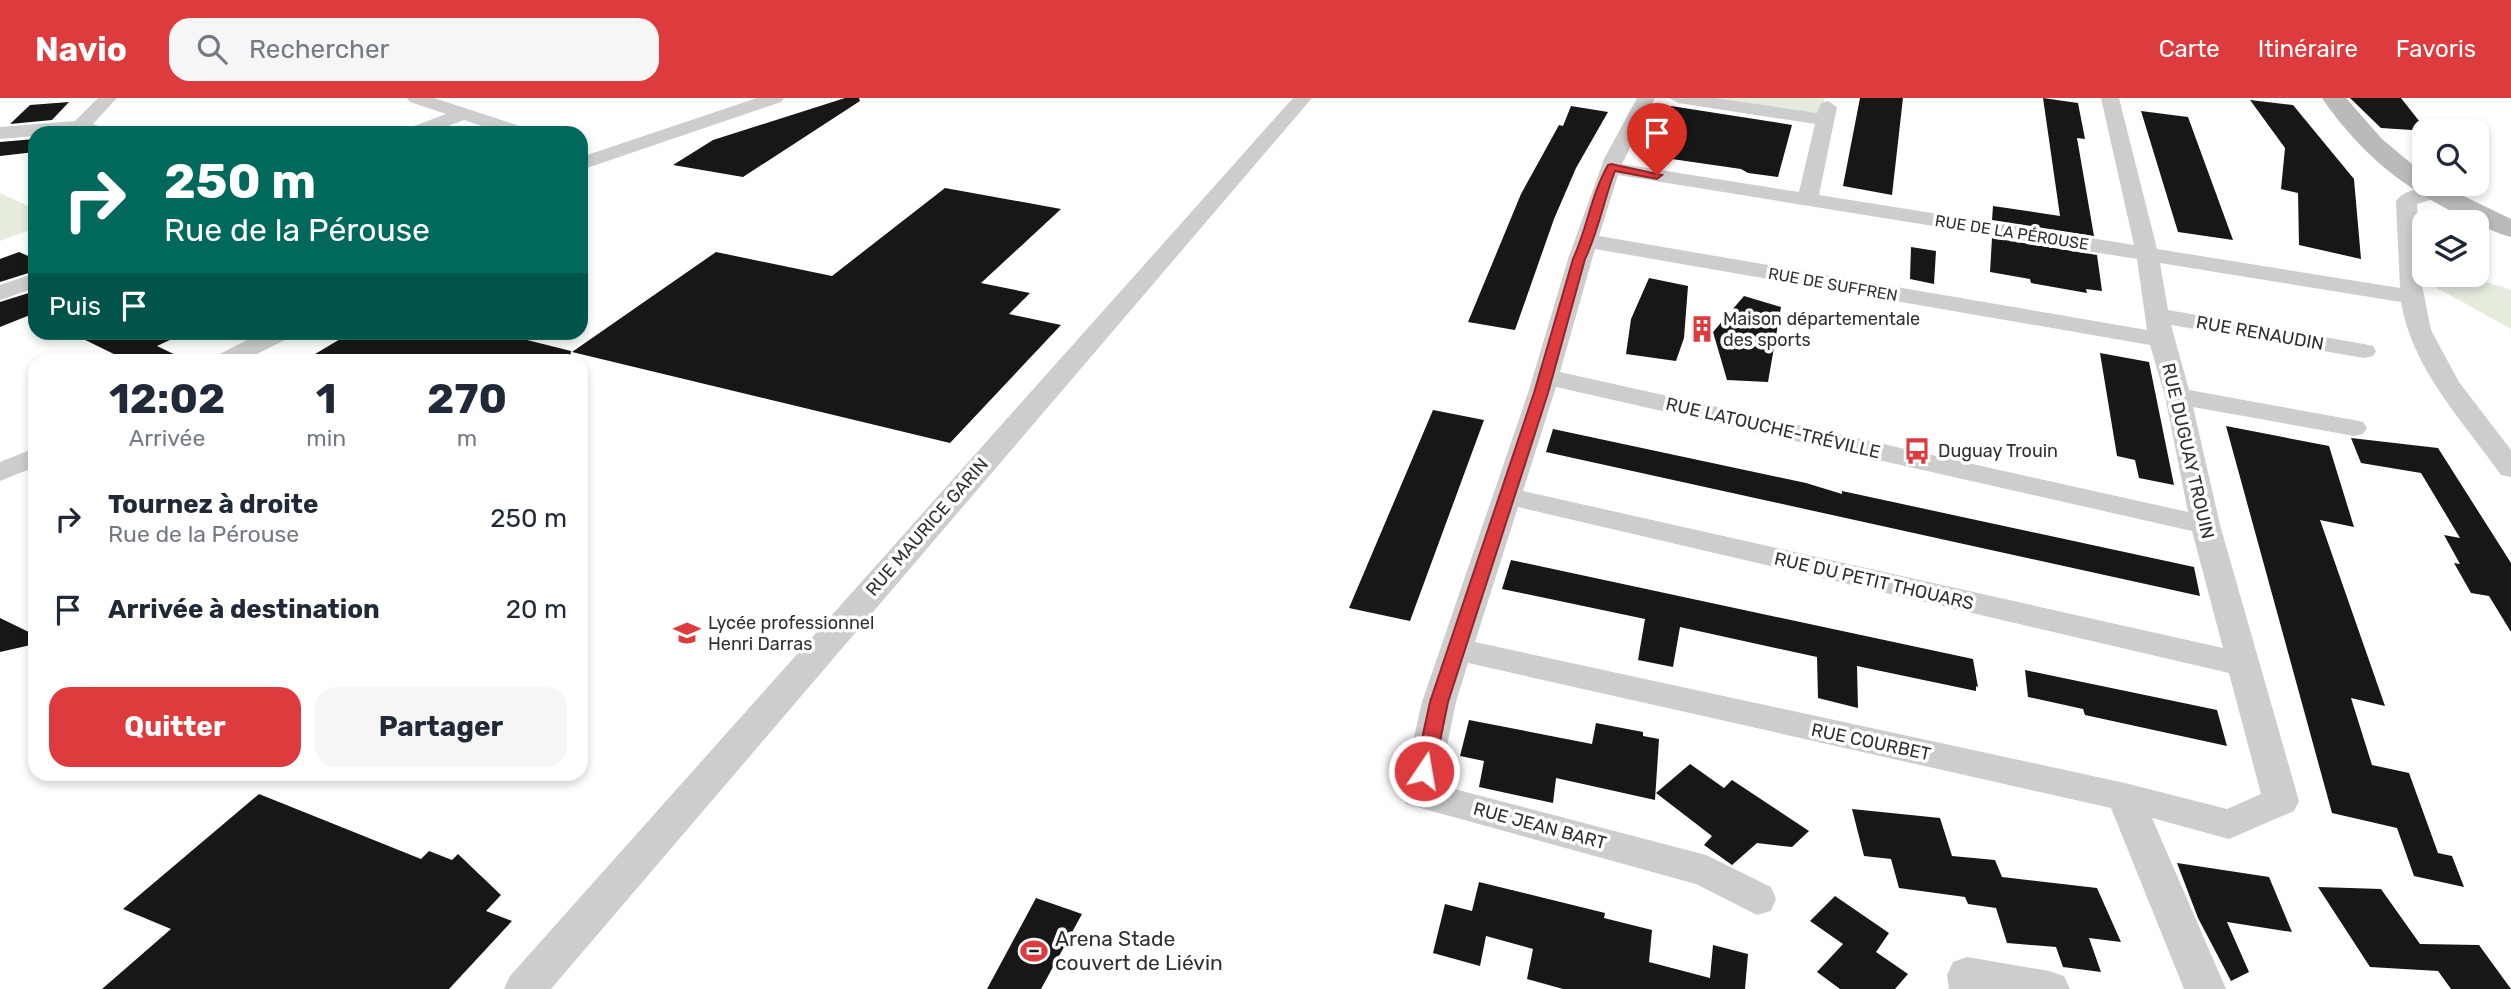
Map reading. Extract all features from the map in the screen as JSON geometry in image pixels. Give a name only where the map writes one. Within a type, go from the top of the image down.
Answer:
[{"type":"main road","points":[[2334,98],[2374,148],[2412,179]]},
{"type":"main road","points":[[2440,196],[2511,229]]},
{"type":"street","points":[[82,126],[108,98]]},
{"type":"street","points":[[416,98],[500,126]]},
{"type":"street","points":[[588,157],[775,98]]},
{"type":"street","name":"RUE MAURICE GARIN","points":[[525,989],[1303,98]]},
{"type":"street","name":"RUE JEAN BART","points":[[1646,98],[1611,168],[1579,259],[1546,377],[1439,702],[1419,794],[1706,871],[1757,899]]},
{"type":"street","points":[[1678,98],[1827,113],[1808,200]]},
{"type":"street","name":"RUE DUGUAY TROUIN","points":[[2110,98],[2147,253],[2161,340],[2178,396],[2205,525],[2241,664],[2281,801]]},
{"type":"street","points":[[431,126],[463,114]]},
{"type":"street","points":[[0,133],[28,131]]},
{"type":"street","name":"RUE DE LA PÉROUSE","points":[[1611,168],[2413,297]]},
{"type":"street","points":[[2415,196],[2406,201],[2413,297],[2419,330],[2437,366],[2511,469]]},
{"type":"street","name":"RUE DE SUFFREN","points":[[1587,241],[2161,340]]},
{"type":"street","points":[[0,293],[28,283]]},
{"type":"street","name":"RUE RENAUDIN","points":[[2156,315],[2364,351]]},
{"type":"street","points":[[239,354],[266,340]]},
{"type":"street","name":"RUE LATOUCHE-TRÉVILLE","points":[[1546,377],[2205,525]]},
{"type":"street","points":[[2178,396],[2354,428]]},
{"type":"street","points":[[0,473],[28,459]]},
{"type":"street","name":"RUE DU PETIT THOUARS","points":[[1508,496],[2241,664]]},
{"type":"street","name":"RUE COURBET","points":[[1457,649],[2125,797],[2230,824],[2281,801]]},
{"type":"street","points":[[2125,797],[2205,989]]},
{"type":"street","points":[[1970,989],[1967,975],[2049,989]]},
{"type":"shaded area","points":[[1691,98],[1825,98],[1821,114]]},
{"type":"shaded area","points":[[0,193],[28,206],[28,231],[0,241]]},
{"type":"shaded area","points":[[2489,283],[2511,290],[2511,329],[2435,287],[2489,287]]},
{"type":"building","points":[[845,98],[859,98],[860,101],[743,177],[673,165],[713,140]]},
{"type":"building","points":[[1860,98],[1903,98],[1892,195],[1843,186]]},
{"type":"building","points":[[2043,98],[2078,103],[2085,139],[2077,138],[2094,236],[1992,220],[1993,206],[2060,216]]},
{"type":"building","points":[[2350,98],[2401,98],[2418,119],[2412,119],[2412,130],[2381,128]]},
{"type":"building","points":[[2250,100],[2293,105],[2354,179],[2361,259],[2299,245],[2298,193],[2281,189],[2285,148]]},
{"type":"building","points":[[69,102],[52,120],[10,124],[30,105]]},
{"type":"building","points":[[1571,106],[1608,112],[1576,168],[1554,219],[1515,330],[1468,322],[1521,194],[1559,125],[1563,126]]},
{"type":"building","points":[[1671,106],[1792,125],[1778,177],[1651,156]]},
{"type":"building","points":[[2141,111],[2188,117],[2233,240],[2178,232]]},
{"type":"building","points":[[28,140],[28,153],[0,156],[0,142]]},
{"type":"building","points":[[945,188],[1061,209],[981,283],[1030,293],[1009,314],[1061,325],[950,443],[572,352],[716,252],[832,276]]},
{"type":"building","points":[[1992,238],[2097,255],[2102,291],[2086,289],[2087,293],[1990,272]]},
{"type":"building","points":[[1911,247],[1936,251],[1934,284],[1910,279]]},
{"type":"building","points":[[19,252],[28,256],[28,273],[0,282],[0,259]]},
{"type":"building","points":[[1649,278],[1688,286],[1684,338],[1676,361],[1626,354],[1631,319]]},
{"type":"building","points":[[28,293],[28,316],[0,327],[0,302]]},
{"type":"building","points":[[1744,296],[1781,307],[1768,382],[1727,380],[1713,332]]},
{"type":"building","points":[[85,340],[170,340],[157,346],[174,354],[114,354]]},
{"type":"building","points":[[339,340],[527,340],[571,351],[571,354],[315,354]]},
{"type":"building","points":[[2100,353],[2149,362],[2174,485],[2139,478],[2135,460],[2117,456]]},
{"type":"building","points":[[1433,410],[1484,420],[1410,621],[1349,608]]},
{"type":"building","points":[[2226,426],[2329,446],[2354,527],[2320,520],[2385,706],[2351,698],[2372,765],[2409,773],[2438,853],[2452,856],[2464,887],[2414,876],[2397,828],[2332,813]]},
{"type":"building","points":[[1553,429],[1806,483],[1842,494],[1842,491],[2194,567],[2200,596],[1546,452]]},
{"type":"building","points":[[2351,438],[2438,448],[2511,563],[2511,632],[2489,596],[2471,593],[2454,563],[2460,564],[2444,535],[2460,538],[2421,473],[2361,463]]},
{"type":"building","points":[[1511,560],[1973,659],[1978,687],[1976,686],[1976,691],[1857,666],[1858,708],[1818,698],[1817,657],[1680,627],[1673,667],[1638,660],[1645,619],[1502,589]]},
{"type":"building","points":[[0,618],[28,632],[28,646],[0,652]]},
{"type":"building","points":[[2025,670],[2217,710],[2227,746],[2085,715],[2083,709],[2028,697]]},
{"type":"building","points":[[1469,720],[1592,744],[1596,723],[1643,732],[1643,736],[1659,739],[1655,800],[1556,778],[1553,803],[1479,787],[1484,761],[1460,756]]},
{"type":"building","points":[[1690,764],[1724,788],[1732,780],[1809,831],[1792,847],[1757,843],[1732,865],[1704,845],[1712,836],[1656,793]]},
{"type":"building","points":[[259,794],[421,859],[429,851],[452,860],[458,854],[501,895],[486,911],[512,921],[449,989],[102,989],[171,929],[123,909]]},
{"type":"building","points":[[1852,809],[1940,818],[1952,856],[1995,860],[2002,877],[2097,888],[2121,942],[2089,938],[2101,972],[2063,967],[2056,947],[2007,943],[1996,908],[1968,904],[1965,897],[1899,888],[1891,859],[1864,856]]},
{"type":"building","points":[[2177,863],[2269,877],[2292,932],[2227,922],[2249,972],[2231,981],[2198,918]]},
{"type":"building","points":[[1479,882],[1605,913],[1604,918],[1652,930],[1649,962],[1710,978],[1713,945],[1748,954],[1745,989],[1563,989],[1527,979],[1533,949],[1486,936],[1480,966],[1433,953],[1445,904],[1472,911]]},
{"type":"building","points":[[2318,887],[2381,889],[2420,944],[2479,945],[2511,989],[2451,989],[2438,971],[2370,967]]},
{"type":"building","points":[[1835,896],[1889,933],[1876,952],[1908,974],[1895,989],[1840,989],[1817,972],[1843,944],[1810,921]]},
{"type":"building","name":"Arena Stade couvert de Liévin","points":[[1036,898],[1082,914],[1041,989],[987,989]]},
{"type":"place","name":"Maison départementale des sports","points":[[1702,329]]},
{"type":"place","name":"Duguay Trouin","points":[[1917,451]]},
{"type":"place","name":"Lycée professionnel Henri Darras","points":[[687,633]]},
{"type":"place","name":"Arena Stade couvert de Liévin","points":[[1034,951]]},
{"type":"route","points":[[1424,771],[1439,702],[1541,393],[1579,259],[1606,179],[1611,168],[1657,175]]}]
